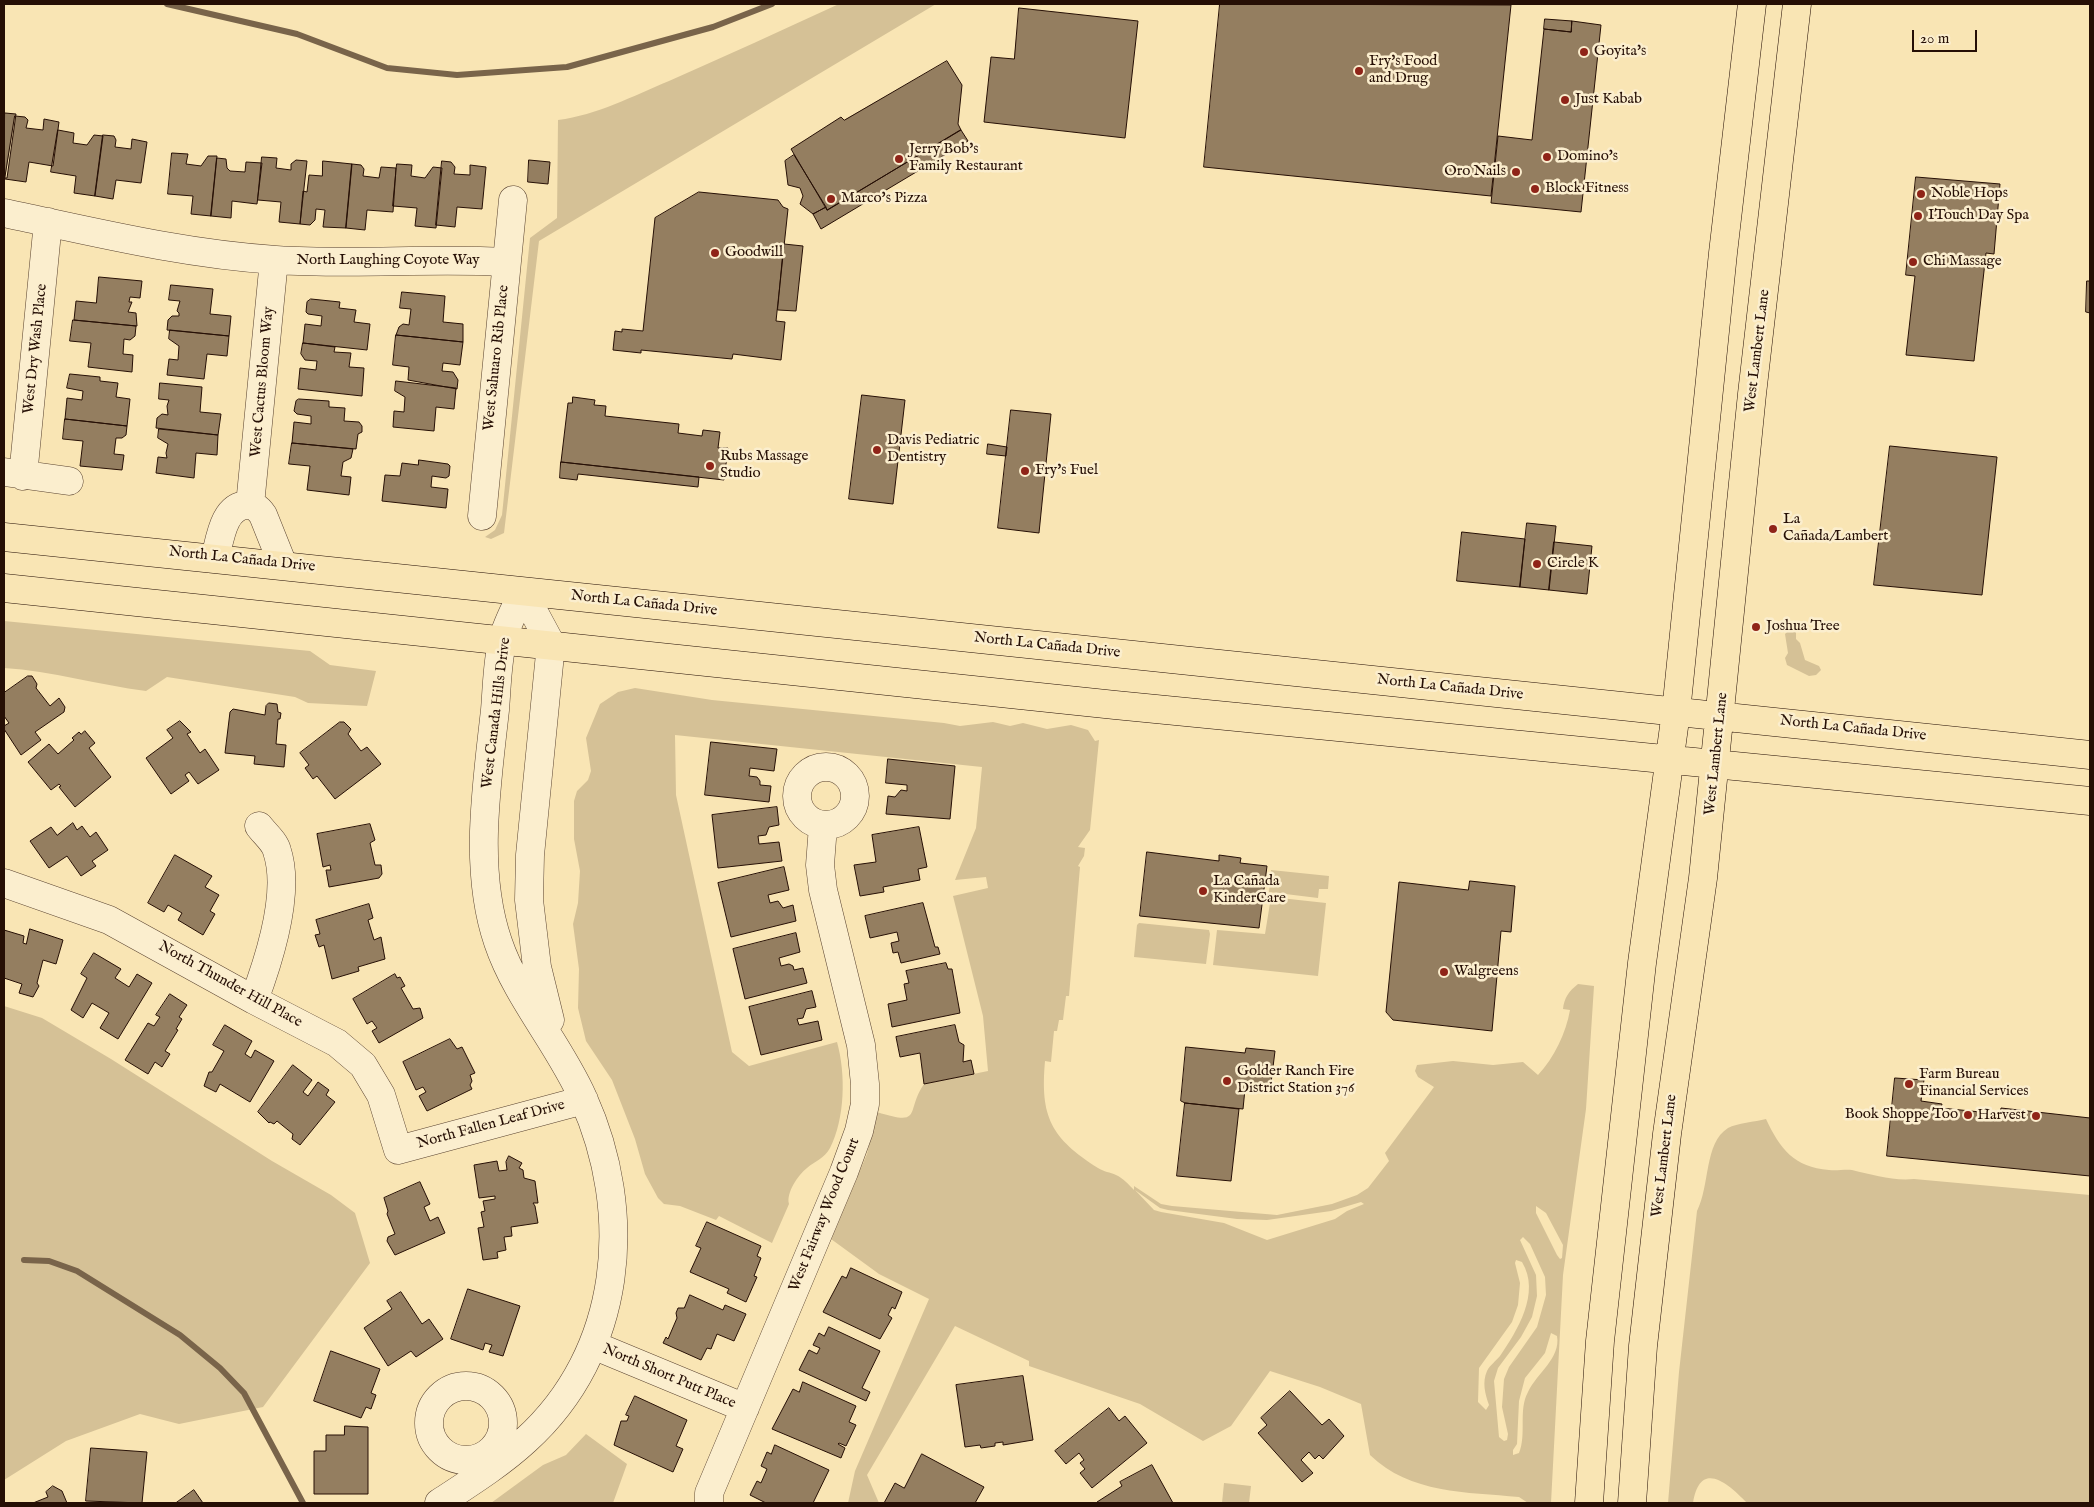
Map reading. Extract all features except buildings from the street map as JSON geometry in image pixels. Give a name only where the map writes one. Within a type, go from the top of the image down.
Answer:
[{"type":"main road","points":[[1590,1503],[1601,1331],[1642,963],[1676,712],[1723,253],[1752,4]]},
{"type":"main road","name":"West Lambert Lane","points":[[1632,1503],[1643,1346],[1665,1153],[1703,878],[1721,715],[1751,403],[1797,4]]},
{"type":"main road","name":"North La Cañada Drive","points":[[4,537],[2090,754]]},
{"type":"main road","points":[[4,588],[1670,761],[2090,801]]},
{"type":"street","name":"West Sahuaro Rib Place","points":[[482,516],[513,200]]},
{"type":"street","name":"North Laughing Coyote Way","points":[[4,213],[165,247],[274,260],[347,263],[436,260],[506,262]]},
{"type":"street","name":"West Dry Wash Place","points":[[48,222],[13,474],[70,481]]},
{"type":"street","name":"West Cactus Bloom Way","points":[[250,505],[274,260]]},
{"type":"street","points":[[215,558],[228,516],[238,507],[250,505],[258,508],[263,515],[283,565]]},
{"type":"street","points":[[523,592],[551,644]]},
{"type":"street","name":"West Canada Hills Drive","points":[[440,1503],[495,1456],[527,1440],[551,1412],[580,1372],[594,1345],[612,1276],[614,1218],[610,1182],[584,1100],[558,1050],[508,966],[491,918],[486,863],[486,817],[503,639],[523,592]]},
{"type":"street","name":"West Canada Hills Drive","points":[[551,644],[530,855],[529,900],[537,967],[558,1050]]},
{"type":"street","points":[[254,1000],[270,958],[282,880],[277,850],[259,826]]},
{"type":"street","name":"West Fairway Wood Court","points":[[709,1503],[709,1494],[844,1172],[859,1131],[865,1104],[860,1045],[823,890],[820,865],[823,826]]},
{"type":"street","name":"North Thunder Hill Place","points":[[4,883],[109,920],[254,1000],[337,1043],[363,1065],[381,1094],[398,1150]]},
{"type":"street","name":"North Fallen Leaf Drive","points":[[398,1150],[584,1100]]},
{"type":"street","name":"North Short Putt Place","points":[[594,1345],[745,1408]]},
{"type":"shaded area","points":[[839,4],[936,4],[539,241],[504,533],[491,539],[485,537],[495,530],[502,515],[530,238],[557,218],[558,120],[587,114],[628,99]]},
{"type":"shaded area","points":[[4,621],[310,651],[330,665],[376,671],[367,706],[308,703],[295,697],[167,677],[146,691],[40,672],[4,668]]},
{"type":"shaded area","points":[[1790,629],[1796,630],[1796,639],[1800,643],[1805,660],[1819,666],[1821,670],[1816,675],[1809,676],[1787,665],[1785,658],[1788,653],[1785,634]]},
{"type":"shaded area","points":[[635,688],[712,700],[960,726],[993,722],[1010,726],[1023,723],[1047,729],[1071,725],[1088,730],[1095,741],[1099,740],[1090,830],[1078,847],[1085,848],[1084,856],[1078,866],[1080,867],[1069,996],[1066,996],[1063,1020],[1059,1020],[1057,1031],[1054,1031],[1051,1062],[1045,1061],[1044,1080],[1047,1112],[1059,1136],[1082,1157],[1098,1168],[1119,1176],[1134,1190],[1134,1186],[1161,1204],[1277,1215],[1332,1204],[1357,1195],[1368,1188],[1389,1161],[1385,1153],[1434,1087],[1418,1077],[1415,1071],[1417,1065],[1453,1061],[1493,1065],[1523,1062],[1538,1075],[1554,1053],[1566,1027],[1570,1010],[1563,1009],[1568,995],[1578,984],[1594,986],[1586,1109],[1563,1275],[1551,1503],[1528,1503],[1519,1497],[1440,1489],[1403,1477],[1386,1468],[1370,1455],[1361,1404],[1320,1387],[1270,1371],[1231,1426],[1203,1441],[1140,1404],[1029,1366],[1029,1361],[955,1326],[867,1475],[879,1503],[848,1503],[855,1471],[929,1299],[879,1274],[831,1239],[867,1154],[877,1112],[902,1118],[908,1117],[924,1084],[988,1071],[983,1016],[953,896],[988,888],[986,877],[955,880],[976,828],[982,767],[675,735],[676,795],[732,1052],[749,1066],[837,1042],[840,1055],[843,1082],[839,1124],[835,1136],[825,1155],[804,1171],[794,1184],[789,1195],[789,1204],[772,1243],[719,1216],[716,1220],[680,1206],[664,1204],[658,1198],[645,1174],[635,1139],[612,1080],[586,1041],[578,1008],[579,969],[573,924],[578,903],[580,871],[574,839],[574,801],[577,791],[588,780],[591,771],[586,738],[600,704],[618,692]],"holes":[[[1135,1190],[1160,1208],[1237,1219],[1267,1220],[1331,1211],[1361,1202],[1364,1204],[1347,1211],[1335,1219],[1267,1240],[1224,1223],[1154,1210]],[[1536,1206],[1546,1213],[1563,1245],[1562,1258],[1560,1259],[1557,1255],[1536,1213]],[[1523,1237],[1530,1244],[1545,1277],[1546,1295],[1537,1327],[1509,1367],[1504,1379],[1502,1407],[1508,1434],[1507,1440],[1504,1441],[1499,1437],[1494,1381],[1498,1368],[1521,1337],[1532,1317],[1537,1296],[1536,1275],[1520,1240]],[[1516,1260],[1522,1262],[1527,1274],[1529,1286],[1528,1299],[1513,1335],[1500,1356],[1487,1371],[1485,1388],[1489,1405],[1486,1410],[1478,1402],[1479,1368],[1512,1322],[1518,1305],[1520,1283]],[[1551,1333],[1557,1336],[1557,1344],[1552,1358],[1532,1385],[1525,1399],[1521,1446],[1519,1453],[1513,1455],[1513,1450],[1517,1444],[1519,1401],[1525,1378],[1545,1353]]]},
{"type":"shaded area","points":[[1271,870],[1329,876],[1328,889],[1319,889],[1318,898],[1269,892]]},
{"type":"shaded area","points":[[1271,897],[1326,903],[1318,976],[1213,965],[1217,930],[1265,934]]},
{"type":"shaded area","points":[[1139,923],[1209,930],[1206,964],[1134,957],[1137,925]]},
{"type":"shaded area","points":[[4,1006],[42,1018],[111,1059],[272,1161],[331,1195],[355,1213],[370,1263],[263,1407],[179,1424],[140,1414],[66,1441],[4,1480]]},
{"type":"shaded area","points":[[1766,1119],[1783,1148],[1790,1155],[1806,1165],[1817,1168],[1852,1170],[1898,1179],[2090,1195],[2090,1503],[1747,1503],[1732,1488],[1716,1479],[1708,1478],[1702,1482],[1697,1490],[1693,1503],[1668,1503],[1679,1372],[1697,1211],[1704,1190],[1711,1154],[1720,1135],[1728,1128]]},
{"type":"shaded area","points":[[586,1434],[627,1464],[613,1503],[491,1503],[543,1465],[566,1455]]},
{"type":"shaded area","points":[[1224,1483],[1251,1486],[1249,1503],[1222,1503]]},
{"type":"waterway","points":[[167,4],[297,34],[387,68],[457,75],[567,67],[713,27],[772,4]]},
{"type":"waterway","points":[[24,1260],[49,1261],[77,1271],[180,1335],[220,1368],[244,1393],[303,1503]]},
{"type":"place","name":"Goyita's","points":[[1584,52]]},
{"type":"place","name":"Fry's Food and Drug","points":[[1359,71]]},
{"type":"place","name":"Just Kabab","points":[[1565,100]]},
{"type":"place","name":"Domino's","points":[[1547,157]]},
{"type":"place","name":"Jerry Bob's Family Restaurant","points":[[899,159]]},
{"type":"place","name":"Oro Nails","points":[[1516,172]]},
{"type":"place","name":"Block Fitness","points":[[1535,189]]},
{"type":"place","name":"Noble Hops","points":[[1921,194]]},
{"type":"place","name":"Marco's Pizza","points":[[831,199]]},
{"type":"place","name":"ITouch Day Spa","points":[[1918,216]]},
{"type":"place","name":"Goodwill","points":[[715,253]]},
{"type":"place","name":"Chi Massage","points":[[1913,262]]},
{"type":"place","name":"Davis Pediatric Dentistry","points":[[877,450]]},
{"type":"place","name":"Rubs Massage Studio","points":[[710,466]]},
{"type":"place","name":"Fry's Fuel","points":[[1025,471]]},
{"type":"place","name":"La Cañada/Lambert","points":[[1773,529]]},
{"type":"place","name":"Circle K","points":[[1537,564]]},
{"type":"place","name":"Joshua Tree","points":[[1756,627]]},
{"type":"place","name":"La Cañada KinderCare","points":[[1203,891]]},
{"type":"place","name":"Walgreens","points":[[1444,972]]},
{"type":"place","name":"Golder Ranch Fire District Station 376","points":[[1227,1081]]},
{"type":"place","name":"Farm Bureau Financial Services","points":[[1909,1084]]},
{"type":"place","name":"Book Shoppe Too","points":[[1968,1115]]},
{"type":"place","name":"Harvest","points":[[2036,1116]]}]
